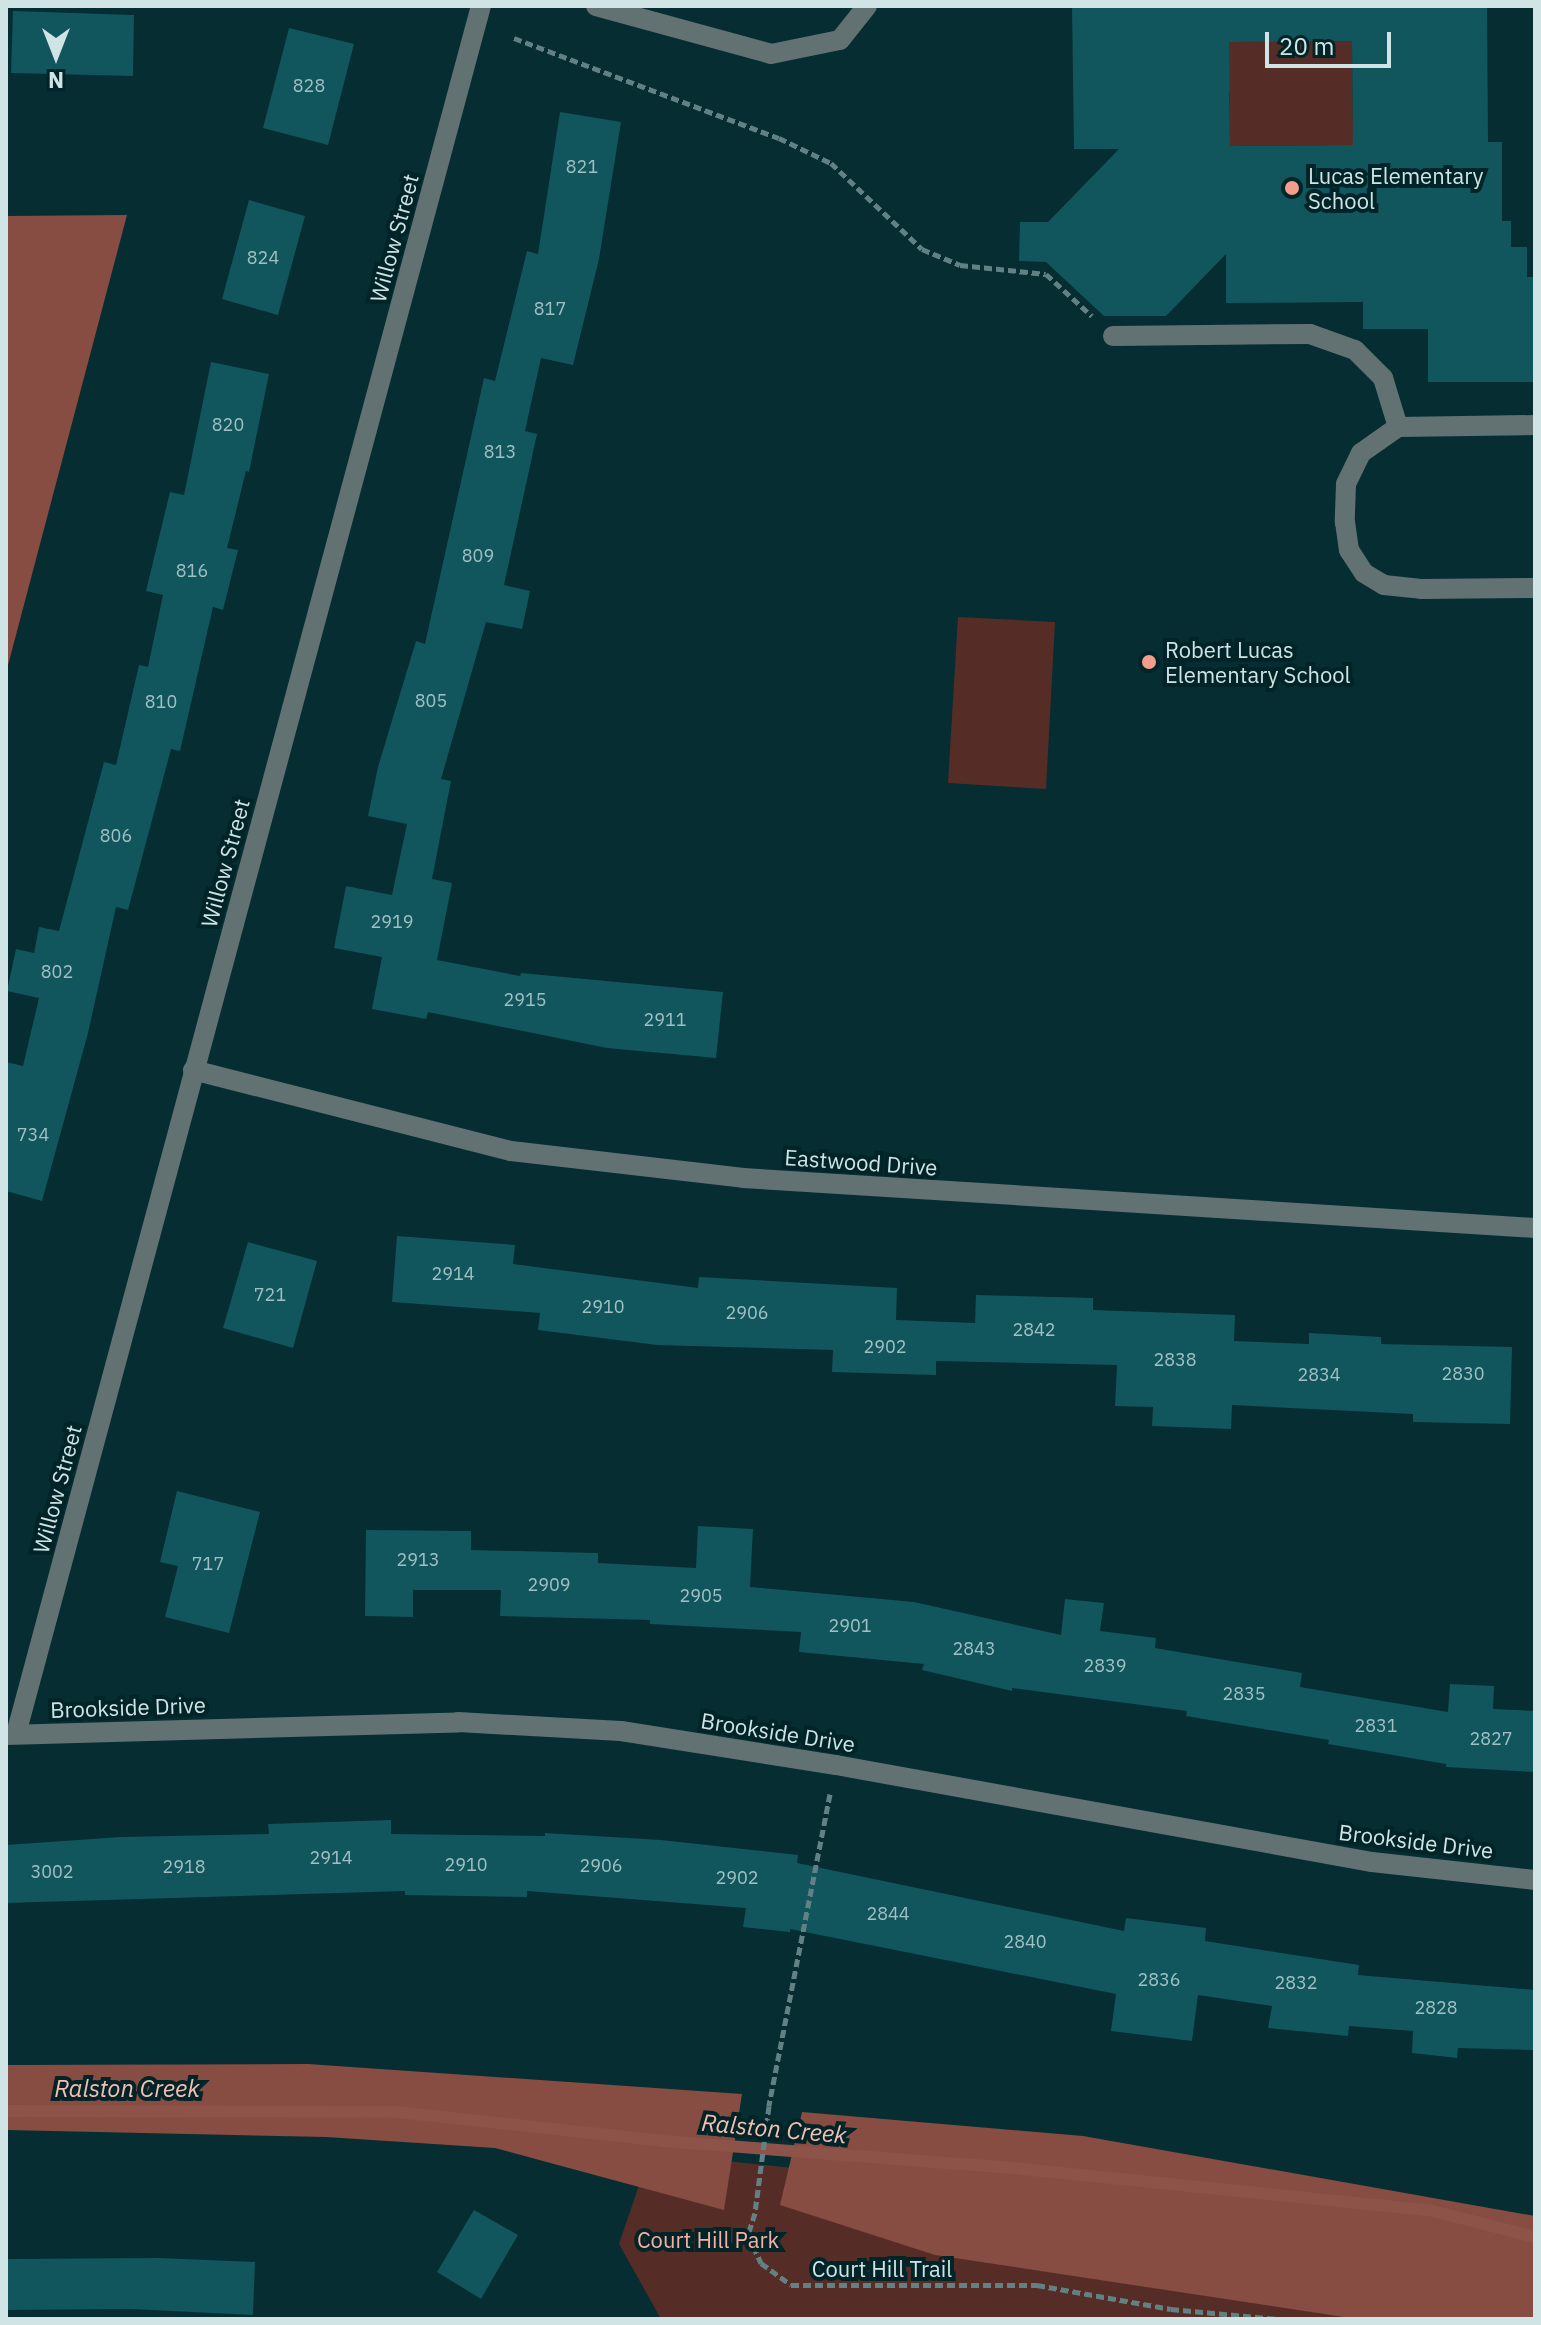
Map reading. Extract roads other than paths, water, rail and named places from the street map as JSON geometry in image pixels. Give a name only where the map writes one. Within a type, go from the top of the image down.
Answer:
[{"type":"street","name":"Willow Street","points":[[11,1734],[481,6]]},
{"type":"street","points":[[596,6],[771,54],[840,40],[867,6]]},
{"type":"street","points":[[1113,336],[1310,334],[1355,350],[1383,378],[1398,427]]},
{"type":"street","points":[[1535,425],[1398,427],[1361,453],[1346,484],[1349,550],[1364,573],[1384,585],[1421,589],[1535,588]]},
{"type":"street","name":"Eastwood Drive","points":[[193,1070],[511,1151],[743,1178],[1535,1228]]},
{"type":"street","name":"Brookside Drive","points":[[11,1734],[458,1722],[539,1724],[621,1731],[836,1765],[1372,1862],[1535,1880]]},
{"type":"waterway","name":"Ralston Creek","points":[[6,2111],[397,2112],[662,2141],[1022,2169],[1429,2210],[1535,2237]]},
{"type":"place","name":"Lucas Elementary School","points":[[1292,188]]},
{"type":"place","name":"Robert Lucas Elementary School","points":[[1149,662]]},
{"type":"park label","name":"Court Hill Park","points":[[708,2240]]}]
